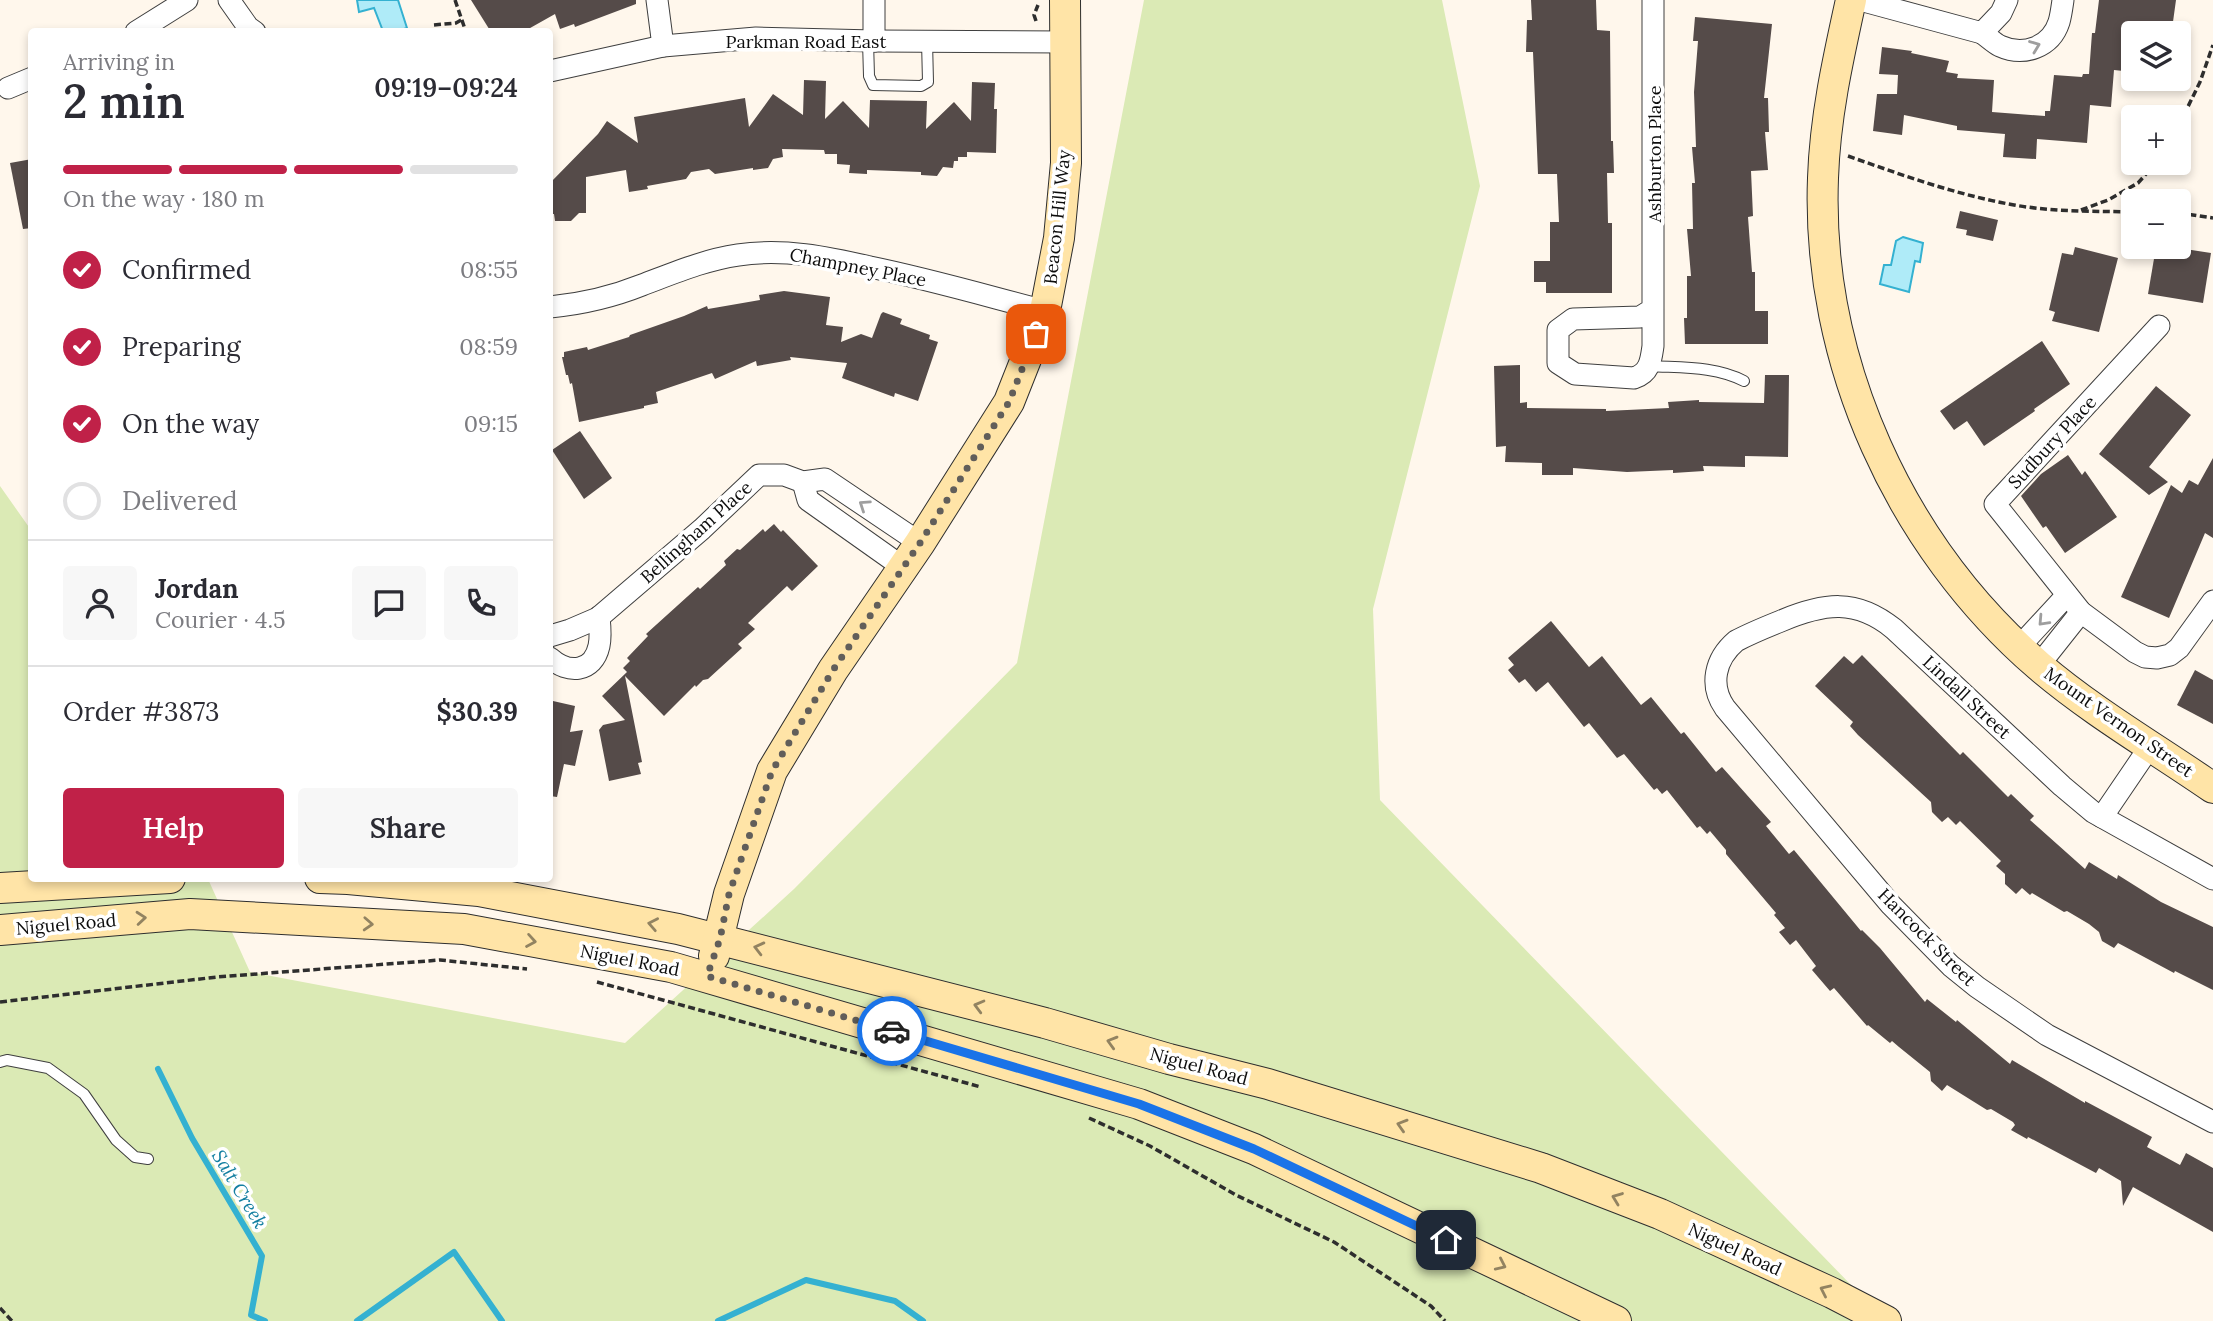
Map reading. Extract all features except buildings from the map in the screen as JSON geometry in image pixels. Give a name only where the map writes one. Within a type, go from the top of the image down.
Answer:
[{"type":"main road","name":"Beacon Hill Way","points":[[707,976],[720,939],[729,894],[772,771],[833,670],[912,556],[1009,402],[1045,311],[1059,238],[1066,163],[1065,0]]},
{"type":"main road","name":"Mount Vernon Street","points":[[1851,0],[1829,107],[1823,179],[1825,248],[1831,300],[1842,351],[1884,465],[1899,494],[1946,568],[1989,619],[2029,656],[2096,710],[2213,788]]},
{"type":"main road","points":[[2,888],[103,882]]},
{"type":"main road","name":"Niguel Road","points":[[381,882],[479,891],[678,929],[1045,1023],[1268,1084],[1541,1168],[1660,1214],[1832,1293],[1886,1321]]},
{"type":"main road","name":"Niguel Road","points":[[0,930],[190,914],[464,929],[671,967],[1139,1104],[1254,1149],[1616,1321]]},
{"type":"street","points":[[142,28],[187,0]]},
{"type":"street","points":[[229,0],[249,28]]},
{"type":"street","points":[[657,0],[663,46]]},
{"type":"street","points":[[871,41],[874,0]]},
{"type":"street","name":"Ashburton Place","points":[[1650,366],[1653,346],[1653,0]]},
{"type":"street","points":[[1860,0],[1982,33],[1999,46],[2018,51],[2036,48],[2049,40],[2058,24],[2063,0]]},
{"type":"street","points":[[1982,33],[2001,13],[2007,0]]},
{"type":"street","name":"Parkman Road East","points":[[553,70],[663,46],[756,38],[1065,42]]},
{"type":"street","points":[[8,88],[28,80]]},
{"type":"street","name":"Champney Place","points":[[553,307],[579,304],[639,287],[699,263],[740,254],[781,251],[907,274],[1045,311]]},
{"type":"street","points":[[1650,366],[1642,376],[1634,378],[1575,374],[1558,363],[1558,330],[1573,319],[1640,317],[1653,309]]},
{"type":"street","name":"Sudbury Place","points":[[2159,327],[1995,504],[2081,612],[2135,652],[2146,657],[2169,655],[2179,648],[2213,601]]},
{"type":"street","name":"Bellingham Place","points":[[553,635],[599,617],[702,529],[759,475],[784,475],[803,482],[825,479],[912,556]]},
{"type":"street","points":[[803,482],[808,500],[912,556]]},
{"type":"street","points":[[2029,656],[2067,595]]},
{"type":"street","name":"Lindall Street","points":[[1716,672],[1723,655],[1736,641],[1804,612],[1835,606],[1867,612],[1894,629],[2062,786],[2102,817],[2213,879]]},
{"type":"street","points":[[2029,656],[2081,612]]},
{"type":"street","points":[[553,660],[568,669],[579,669],[588,665],[600,643],[599,617]]},
{"type":"street","name":"Hancock Street","points":[[1716,672],[1717,691],[1725,708],[1892,905],[1951,965],[1995,1000],[2047,1035],[2213,1122]]},
{"type":"street","points":[[2102,817],[2151,745]]},
{"type":"lane","points":[[871,41],[869,76],[873,85],[921,86],[928,82],[927,41]]},
{"type":"lane","points":[[1650,366],[1718,370],[1744,381]]},
{"type":"lane","points":[[0,1062],[7,1060],[48,1068],[83,1094],[116,1140],[135,1157],[148,1159]]},
{"type":"path","points":[[455,0],[465,28]]},
{"type":"path","points":[[434,25],[456,23],[463,19]]},
{"type":"path","points":[[2189,105],[2213,45]]},
{"type":"path","points":[[1846,156],[1923,183],[2014,205],[2121,212]]},
{"type":"path","points":[[2079,211],[2108,200],[2138,183],[2145,175]]},
{"type":"path","points":[[2191,215],[2213,218]]},
{"type":"path","points":[[0,1002],[217,977],[440,960],[536,970]]},
{"type":"path","points":[[589,980],[988,1089]]},
{"type":"path","points":[[1081,1114],[1150,1146],[1236,1195],[1334,1242],[1431,1306],[1445,1321]]},
{"type":"path","points":[[0,1308],[12,1321]]},
{"type":"green space","points":[[1144,0],[1442,0],[1480,186],[1373,609],[1380,800],[1886,1321],[0,1321],[0,486],[28,526],[28,882],[209,882],[250,972],[625,1043],[794,889],[1017,663]]},
{"type":"water","points":[[357,0],[398,0],[407,28],[382,28],[374,8],[359,12]]},
{"type":"water","points":[[1903,237],[1923,243],[1920,262],[1915,261],[1909,292],[1880,284],[1884,265],[1891,265],[1896,241]]},
{"type":"waterway","name":"Salt Creek","points":[[158,1069],[192,1138],[262,1256],[251,1315],[265,1321]]},
{"type":"waterway","name":"Salt Creek","points":[[357,1321],[454,1252],[502,1321]]},
{"type":"waterway","name":"Salt Creek","points":[[718,1321],[806,1280],[895,1301],[923,1321]]},
{"type":"way so far","points":[[892,1031],[707,976],[720,939],[729,894],[772,771],[833,670],[920,543],[1009,402],[1036,334]]},
{"type":"route","points":[[892,1031],[1139,1104],[1254,1149],[1446,1240]]}]
